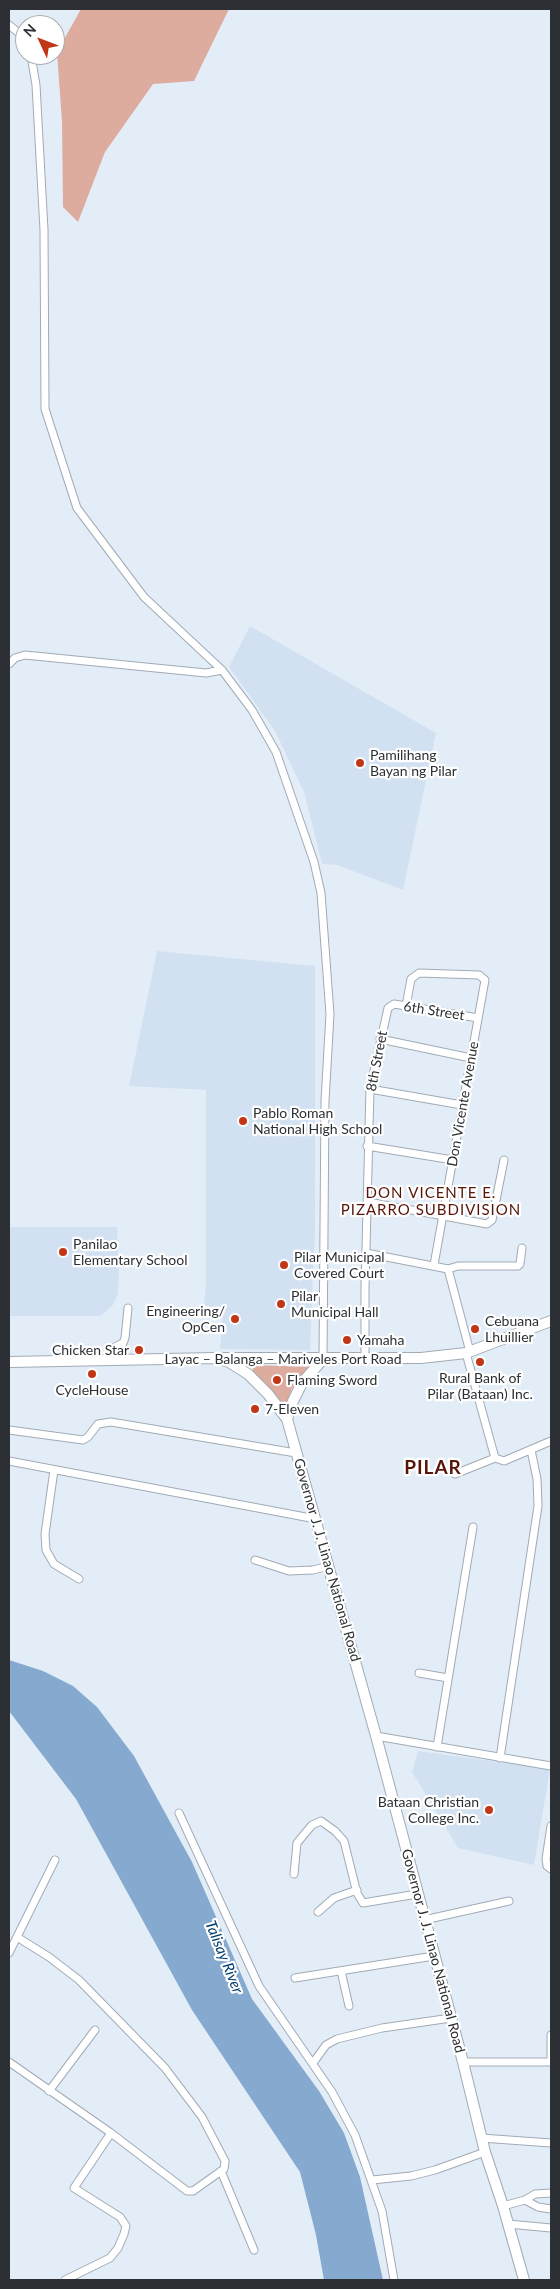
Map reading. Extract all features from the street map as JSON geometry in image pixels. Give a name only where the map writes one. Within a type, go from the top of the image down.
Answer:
[{"type":"main road","name":"Layac – Balanga – Mariveles Port Road","points":[[9,1362],[216,1358],[417,1358],[468,1352],[551,1321]]},
{"type":"main road","name":"Governor J. J. Linao National Road","points":[[216,1358],[229,1362],[248,1374],[268,1394],[287,1419],[376,1736],[463,2062],[481,2138],[524,2280]]},
{"type":"main road","points":[[287,1419],[293,1400],[302,1383],[323,1359]]},
{"type":"street","points":[[33,65],[36,85],[44,230],[45,410],[77,508],[144,597],[222,670],[252,710],[276,752],[314,862],[321,894],[330,1014],[325,1100],[323,1359]]},
{"type":"street","points":[[9,664],[14,658],[25,655],[206,673],[222,670]]},
{"type":"street","name":"Don Vicente Avenue","points":[[406,1006],[411,980],[419,973],[479,975],[485,980],[434,1265]]},
{"type":"street","name":"6th Street","points":[[390,1005],[478,1018]]},
{"type":"street","name":"8th Street","points":[[366,1359],[367,1146],[370,1089],[380,1038],[390,1005]]},
{"type":"street","points":[[380,1038],[471,1058]]},
{"type":"street","points":[[370,1089],[462,1105]]},
{"type":"street","points":[[367,1146],[453,1160]]},
{"type":"street","points":[[368,1202],[487,1224],[492,1220],[504,1160]]},
{"type":"street","points":[[366,1253],[448,1269],[458,1266],[518,1266],[520,1264],[522,1248]]},
{"type":"street","points":[[448,1269],[495,1458]]},
{"type":"street","points":[[114,1360],[115,1347],[123,1343],[125,1338],[128,1308]]},
{"type":"street","points":[[9,1430],[84,1440],[98,1424],[111,1422],[296,1453]]},
{"type":"street","points":[[455,1474],[495,1458],[504,1461],[551,1441]]},
{"type":"street","points":[[500,1758],[538,1506],[537,1479],[531,1450]]},
{"type":"street","points":[[9,1461],[316,1519]]},
{"type":"street","points":[[54,1470],[45,1534],[46,1550],[54,1564],[79,1579]]},
{"type":"street","points":[[437,1747],[473,1528]]},
{"type":"street","points":[[255,1560],[289,1571],[313,1570],[329,1566]]},
{"type":"street","points":[[419,1673],[448,1678]]},
{"type":"street","points":[[376,1736],[551,1766]]},
{"type":"street","points":[[179,1813],[259,1986],[346,2116],[372,2180],[382,2211],[394,2280]]},
{"type":"street","points":[[294,1874],[297,1843],[312,1825],[321,1821],[336,1831],[344,1841],[357,1890],[363,1903],[417,1894]]},
{"type":"street","points":[[551,1826],[546,1859],[547,1866],[551,1869]]},
{"type":"street","points":[[9,1953],[54,1860]]},
{"type":"street","points":[[318,1912],[334,1898],[357,1890]]},
{"type":"street","points":[[424,1920],[509,1901]]},
{"type":"street","points":[[9,2062],[111,2133],[187,2192],[193,2191],[221,2171],[226,2165],[202,2117],[165,2068],[79,1980],[49,1957],[17,1937]]},
{"type":"street","points":[[295,1978],[434,1956]]},
{"type":"street","points":[[341,1971],[349,2006]]},
{"type":"street","points":[[313,2064],[326,2046],[337,2039],[382,2028],[451,2018]]},
{"type":"street","points":[[49,2091],[95,2030]]},
{"type":"street","points":[[463,2062],[551,2062],[551,2035]]},
{"type":"street","points":[[65,2280],[110,2258],[118,2248],[124,2234],[126,2226],[120,2217],[74,2188],[111,2133]]},
{"type":"street","points":[[481,2138],[551,2143]]},
{"type":"street","points":[[372,2180],[427,2172],[454,2165],[485,2152]]},
{"type":"street","points":[[221,2171],[254,2250]]},
{"type":"street","points":[[503,2206],[525,2200],[535,2194],[551,2194]]},
{"type":"street","points":[[525,2200],[541,2208],[551,2210]]},
{"type":"street","points":[[508,2224],[551,2228]]},
{"type":"shaded area","points":[[81,9],[229,9],[194,81],[153,84],[105,152],[78,222],[63,207],[62,122],[58,65],[65,65],[65,38]]},
{"type":"shaded area","name":"Pamilihang Bayan ng Pilar","points":[[250,626],[436,733],[403,890],[337,865],[322,864],[304,792],[275,731],[229,667]]},
{"type":"shaded area","name":"Pablo Roman National High School","points":[[157,951],[315,966],[315,1226],[310,1350],[220,1349],[223,1309],[204,1305],[206,1285],[206,1090],[129,1086]]},
{"type":"shaded area","name":"Panilao Elementary School","points":[[9,1227],[117,1227],[119,1277],[118,1294],[113,1305],[101,1316],[9,1316]]},
{"type":"shaded area","points":[[254,1365],[312,1367],[292,1388],[286,1411],[252,1371]]},
{"type":"shaded area","name":"Bataan Christian College Inc.","points":[[418,1751],[550,1769],[534,1865],[458,1848],[412,1772]]},
{"type":"water","name":"Talisay River","points":[[9,1660],[43,1671],[73,1686],[97,1707],[134,1756],[192,1862],[252,1999],[319,2091],[344,2133],[360,2177],[383,2280],[324,2280],[316,2235],[300,2172],[192,2010],[76,1799],[9,1711]]},
{"type":"place","name":"Pamilihang Bayan ng Pilar","points":[[360,763]]},
{"type":"place","name":"Pablo Roman National High School","points":[[243,1121]]},
{"type":"place","name":"Panilao Elementary School","points":[[63,1252]]},
{"type":"place","name":"Pilar Municipal Covered Court","points":[[284,1265]]},
{"type":"place","name":"Pilar Municipal Hall","points":[[281,1304]]},
{"type":"place","name":"Engineering/ OpCen","points":[[235,1319]]},
{"type":"place","name":"Cebuana Lhuillier","points":[[475,1329]]},
{"type":"place","name":"Yamaha","points":[[347,1340]]},
{"type":"place","name":"Chicken Star","points":[[139,1350]]},
{"type":"place","name":"Rural Bank of Pilar (Bataan) Inc.","points":[[480,1362]]},
{"type":"place","name":"CycleHouse","points":[[92,1374]]},
{"type":"place","name":"Flaming Sword","points":[[277,1380]]},
{"type":"place","name":"7-Eleven","points":[[255,1409]]},
{"type":"place","name":"Bataan Christian College Inc.","points":[[489,1810]]},
{"type":"district","name":"DON VICENTE E. PIZARRO SUBDIVISION","points":[[431,1202]]},
{"type":"district","name":"PILAR","points":[[433,1468]]}]
